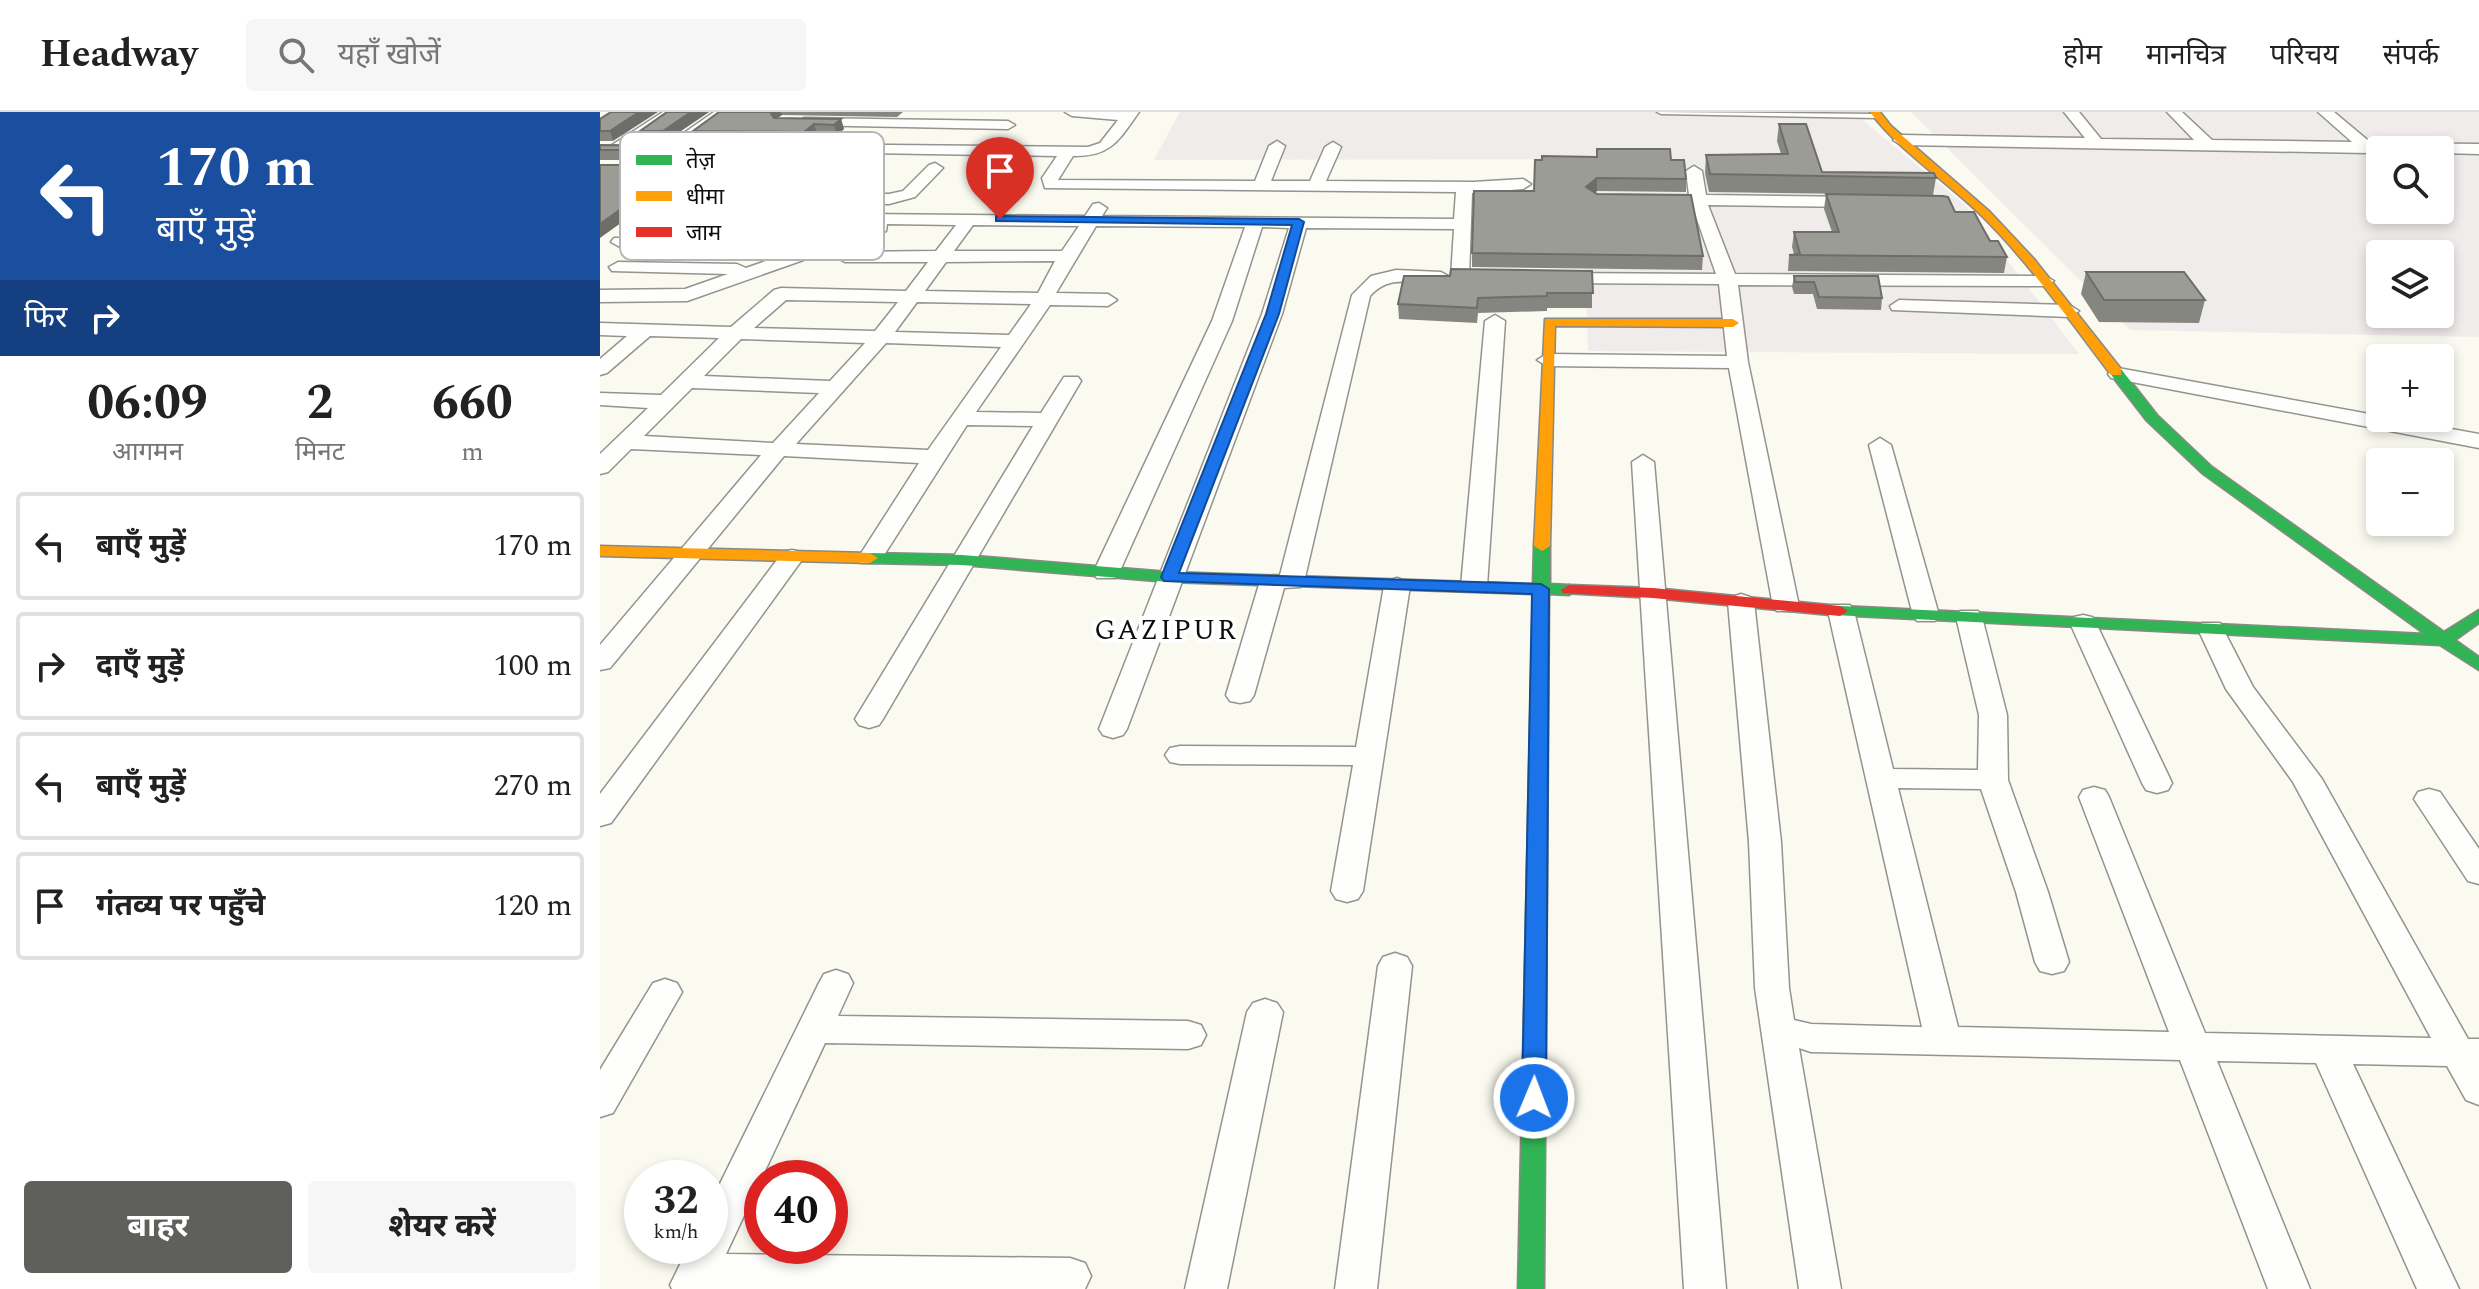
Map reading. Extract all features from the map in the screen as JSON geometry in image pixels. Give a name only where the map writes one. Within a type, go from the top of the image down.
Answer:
[{"type":"street","points":[[642,132],[673,112]]},
{"type":"street","points":[[694,132],[724,112]]},
{"type":"street","points":[[977,112],[1024,133]]},
{"type":"street","points":[[1072,112],[1130,114]]},
{"type":"street","points":[[2071,112],[2097,143]]},
{"type":"street","points":[[2174,112],[2208,145]]},
{"type":"street","points":[[2325,112],[2366,146]]},
{"type":"street","points":[[884,150],[1100,150],[1130,114]]},
{"type":"street","points":[[1876,114],[1974,204],[2045,281],[2152,418],[2207,470],[2479,665]]},
{"type":"street","points":[[784,120],[1008,125]]},
{"type":"street","points":[[1901,140],[2366,148]]},
{"type":"street","points":[[600,148],[620,146]]},
{"type":"street","points":[[1261,187],[1277,146]]},
{"type":"street","points":[[1316,187],[1333,147]]},
{"type":"street","points":[[2454,149],[2479,149]]},
{"type":"street","points":[[884,157],[892,150]]},
{"type":"street","points":[[1069,151],[1049,169],[1051,185],[1472,187],[1523,184]]},
{"type":"street","points":[[884,199],[909,194],[942,168],[903,168]]},
{"type":"street","points":[[1694,171],[1698,200],[1728,280],[1738,362],[1786,606]]},
{"type":"street","points":[[870,558],[934,457],[1044,299],[1067,256],[1093,220],[1110,186]]},
{"type":"street","points":[[1240,695],[1282,582],[1361,295],[1375,279],[1388,275],[1468,277],[1463,194],[1472,187]]},
{"type":"street","points":[[1669,200],[1882,203]]},
{"type":"street","points":[[1944,203],[1974,204]]},
{"type":"street","points":[[603,655],[776,452],[881,337],[969,219]]},
{"type":"street","points":[[884,221],[1463,224]]},
{"type":"street","points":[[884,226],[900,221]]},
{"type":"street","points":[[1106,573],[1222,321],[1255,222]]},
{"type":"street","points":[[1113,729],[1272,314],[1299,222]]},
{"type":"street","points":[[884,257],[1067,256]]},
{"type":"street","points":[[600,280],[627,260]]},
{"type":"street","points":[[600,296],[687,295],[787,260]]},
{"type":"street","points":[[618,267],[758,270]]},
{"type":"street","points":[[1539,278],[2045,281]]},
{"type":"street","points":[[602,462],[781,294],[1108,300]]},
{"type":"street","points":[[1899,306],[2069,311]]},
{"type":"street","points":[[1474,586],[1495,321]]},
{"type":"street","points":[[1531,1289],[1541,589],[1549,322],[1733,323]]},
{"type":"street","points":[[600,329],[1015,341]]},
{"type":"street","points":[[600,369],[646,330]]},
{"type":"street","points":[[1547,360],[1738,362]]},
{"type":"street","points":[[2118,374],[2479,441]]},
{"type":"street","points":[[869,719],[1071,381]]},
{"type":"street","points":[[686,382],[837,387]]},
{"type":"street","points":[[600,399],[666,402]]},
{"type":"street","points":[[963,418],[1047,420]]},
{"type":"street","points":[[625,442],[776,452],[934,457]]},
{"type":"street","points":[[1880,445],[1926,615]]},
{"type":"street","points":[[1643,462],[1705,1289]]},
{"type":"street","points":[[600,551],[962,560],[1169,577],[1653,593],[1841,611],[2444,640],[2479,615]]},
{"type":"street","points":[[600,816],[792,557]]},
{"type":"street","points":[[1347,891],[1397,586]]},
{"type":"street","points":[[1741,602],[1765,842],[1772,988],[1820,1289]]},
{"type":"street","points":[[1841,611],[1943,1041]]},
{"type":"street","points":[[1969,617],[1993,715],[1993,780],[2032,892],[2052,962]]},
{"type":"street","points":[[2083,623],[2157,783]]},
{"type":"street","points":[[2211,629],[2240,689],[2307,779],[2348,858],[2469,1053],[2479,1090]]},
{"type":"street","points":[[1180,755],[1369,756]]},
{"type":"street","points":[[1881,778],[1993,780]]},
{"type":"street","points":[[2094,797],[2289,1289]]},
{"type":"street","points":[[2429,799],[2479,873]]},
{"type":"street","points":[[1356,1289],[1395,966]]},
{"type":"street","points":[[836,983],[693,1281],[1070,1276]]},
{"type":"street","points":[[600,1102],[665,992]]},
{"type":"street","points":[[1206,1289],[1265,1012]]},
{"type":"street","points":[[816,1029],[1188,1035]]},
{"type":"street","points":[[1778,1029],[1811,1038],[2469,1053]]},
{"type":"street","points":[[2329,1051],[2438,1289]]},
{"type":"lane","points":[[1661,112],[1876,114]]},
{"type":"shaded area","points":[[1180,112],[1853,112],[1965,205],[2079,354],[1588,351],[1582,159],[1154,160]]},
{"type":"shaded area","points":[[1911,112],[2479,112],[2479,337],[2130,330]]},
{"type":"building","points":[[611,112],[639,112],[610,131],[600,131],[600,119]]},
{"type":"building","points":[[667,112],[691,112],[663,131],[640,131]]},
{"type":"building","points":[[719,112],[770,112],[774,118],[841,119],[834,125],[814,124],[804,132],[693,131]]},
{"type":"building","points":[[1779,124],[1806,124],[1822,172],[1934,173],[1936,178],[1710,174],[1706,155],[1788,154]]},
{"type":"building","points":[[600,145],[620,145],[620,150],[600,150]]},
{"type":"building","points":[[1597,149],[1670,149],[1671,160],[1684,160],[1686,179],[1597,178],[1586,187],[1597,194],[1691,195],[1703,256],[1472,253],[1474,191],[1534,191],[1535,160],[1542,160],[1542,156],[1597,157]]},
{"type":"building","points":[[600,165],[620,165],[620,210],[600,224]]},
{"type":"building","points":[[1826,194],[1948,197],[1955,212],[1974,212],[1990,241],[1998,241],[2007,257],[1789,255],[1800,254],[1794,232],[1839,232]]},
{"type":"building","points":[[1451,269],[1592,271],[1593,293],[1478,298],[1477,308],[1398,304],[1404,276],[1450,276]]},
{"type":"building","points":[[2086,272],[2184,272],[2205,300],[2104,300]]},
{"type":"building","points":[[1794,276],[1878,276],[1882,298],[1819,297],[1814,282],[1795,282]]},
{"type":"traffic: fast","points":[[2116,372],[2152,418],[2207,470],[2479,665]]},
{"type":"traffic: fast","points":[[1531,1289],[1542,546]]},
{"type":"traffic: fast","points":[[870,558],[962,560],[1169,577],[1569,590]]},
{"type":"traffic: fast","points":[[1840,611],[2444,640],[2479,615]]},
{"type":"traffic: slow","points":[[1875,112],[1888,128],[1986,214],[2030,261],[2116,372]]},
{"type":"traffic: slow","points":[[1542,546],[1549,322],[1733,323]]},
{"type":"traffic: slow","points":[[600,551],[870,558]]},
{"type":"traffic: jam","points":[[1569,590],[1653,593],[1840,611]]},
{"type":"district","name":"GAZIPUR","points":[[1166,630]]},
{"type":"route","points":[[1000,219],[1299,222],[1272,314],[1169,577],[1541,589],[1534,1098]]}]
